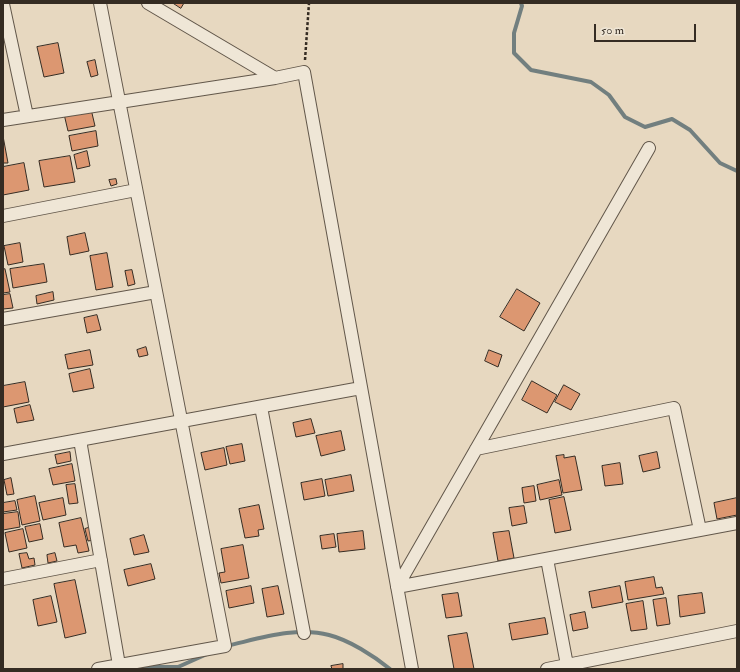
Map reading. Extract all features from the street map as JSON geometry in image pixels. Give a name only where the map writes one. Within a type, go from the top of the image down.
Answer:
[{"type":"street","points":[[98,669],[225,646],[100,3]]},
{"type":"street","points":[[148,3],[275,78]]},
{"type":"street","points":[[3,4],[27,116]]},
{"type":"street","points":[[3,120],[275,78],[304,72],[412,669]]},
{"type":"street","points":[[397,587],[649,148]]},
{"type":"street","points":[[3,216],[136,190]]},
{"type":"street","points":[[3,319],[156,292]]},
{"type":"street","points":[[3,454],[361,388]]},
{"type":"street","points":[[260,407],[304,633]]},
{"type":"street","points":[[476,449],[674,408],[700,530]]},
{"type":"street","points":[[80,440],[119,665]]},
{"type":"street","points":[[397,587],[737,523]]},
{"type":"street","points":[[547,559],[567,665]]},
{"type":"street","points":[[3,579],[101,560]]},
{"type":"street","points":[[547,669],[737,631]]},
{"type":"path","points":[[304,72],[309,3]]},
{"type":"building","points":[[173,3],[184,3],[181,8]]},
{"type":"building","points":[[58,43],[64,73],[44,77],[37,47]]},
{"type":"building","points":[[95,60],[98,75],[91,77],[87,62]]},
{"type":"building","points":[[91,109],[95,126],[68,131],[64,114]]},
{"type":"building","points":[[96,131],[98,146],[72,151],[69,136]]},
{"type":"building","points":[[3,136],[8,163],[3,163]]},
{"type":"building","points":[[87,151],[90,166],[77,169],[74,155]]},
{"type":"building","points":[[70,156],[75,182],[44,187],[39,161]]},
{"type":"building","points":[[24,163],[29,190],[3,195],[3,167]]},
{"type":"building","points":[[116,179],[117,184],[111,186],[109,180]]},
{"type":"building","points":[[85,233],[89,251],[70,255],[67,237]]},
{"type":"building","points":[[20,243],[23,262],[8,265],[4,246]]},
{"type":"building","points":[[107,253],[113,287],[96,290],[90,256]]},
{"type":"building","points":[[44,264],[47,282],[13,288],[10,269]]},
{"type":"building","points":[[5,269],[10,292],[3,293],[3,270]]},
{"type":"building","points":[[132,270],[135,284],[128,286],[125,271]]},
{"type":"building","points":[[517,289],[540,303],[524,331],[500,317]]},
{"type":"building","points":[[53,292],[54,300],[37,304],[36,296]]},
{"type":"building","points":[[10,294],[13,308],[3,309],[3,295]]},
{"type":"building","points":[[97,315],[101,330],[87,333],[84,318]]},
{"type":"building","points":[[146,347],[148,355],[139,357],[137,350]]},
{"type":"building","points":[[90,350],[93,365],[68,369],[65,355]]},
{"type":"building","points":[[489,350],[502,355],[498,367],[485,361]]},
{"type":"building","points":[[90,369],[94,388],[73,392],[69,374]]},
{"type":"building","points":[[532,381],[557,395],[547,413],[522,400]]},
{"type":"building","points":[[25,382],[29,402],[3,407],[3,386]]},
{"type":"building","points":[[564,385],[580,394],[571,410],[555,402]]},
{"type":"building","points":[[30,405],[34,420],[17,423],[14,409]]},
{"type":"building","points":[[311,419],[315,433],[296,437],[293,423]]},
{"type":"building","points":[[341,431],[345,450],[321,456],[316,436]]},
{"type":"building","points":[[242,444],[245,461],[230,464],[226,447]]},
{"type":"building","points":[[224,448],[227,465],[205,470],[201,453]]},
{"type":"building","points":[[70,452],[71,461],[57,464],[55,455]]},
{"type":"building","points":[[657,452],[660,468],[643,472],[639,456]]},
{"type":"building","points":[[564,455],[564,458],[575,456],[582,490],[563,493],[556,456]]},
{"type":"building","points":[[620,463],[623,484],[605,486],[602,466]]},
{"type":"building","points":[[72,464],[75,481],[53,485],[49,469]]},
{"type":"building","points":[[351,475],[354,491],[328,496],[325,480]]},
{"type":"building","points":[[11,478],[14,494],[7,495],[4,480]]},
{"type":"building","points":[[322,479],[325,496],[304,500],[301,483]]},
{"type":"building","points":[[559,480],[562,495],[540,500],[537,485]]},
{"type":"building","points":[[75,484],[78,503],[69,504],[66,485]]},
{"type":"building","points":[[534,486],[536,501],[524,503],[522,488]]},
{"type":"building","points":[[35,496],[40,521],[22,525],[17,500]]},
{"type":"building","points":[[564,497],[571,530],[555,533],[549,500]]},
{"type":"building","points":[[63,498],[66,515],[43,520],[39,503]]},
{"type":"building","points":[[737,498],[737,515],[717,519],[714,503]]},
{"type":"building","points":[[15,501],[17,510],[3,512],[3,503]]},
{"type":"building","points":[[259,505],[264,529],[258,530],[259,536],[245,538],[239,509]]},
{"type":"building","points":[[524,506],[527,523],[512,526],[509,508]]},
{"type":"building","points":[[18,512],[20,527],[3,530],[3,514]]},
{"type":"building","points":[[81,518],[89,551],[78,553],[76,545],[64,547],[59,523]]},
{"type":"building","points":[[40,524],[43,539],[29,542],[25,527]]},
{"type":"building","points":[[91,527],[94,540],[88,541],[85,529]]},
{"type":"building","points":[[23,529],[27,548],[9,552],[5,533]]},
{"type":"building","points":[[363,531],[365,549],[339,552],[337,534]]},
{"type":"building","points":[[509,531],[514,558],[498,561],[493,533]]},
{"type":"building","points":[[334,534],[336,547],[322,549],[320,536]]},
{"type":"building","points":[[144,535],[149,552],[134,555],[130,539]]},
{"type":"building","points":[[243,545],[249,578],[221,583],[219,573],[225,572],[221,549]]},
{"type":"building","points":[[27,553],[29,559],[34,558],[35,565],[22,568],[19,554]]},
{"type":"building","points":[[55,553],[57,561],[48,563],[47,555]]},
{"type":"building","points":[[151,564],[155,579],[128,586],[124,570]]},
{"type":"building","points":[[654,577],[656,588],[662,587],[664,594],[628,600],[625,582]]},
{"type":"building","points":[[75,580],[86,633],[65,638],[54,584]]},
{"type":"building","points":[[251,586],[254,603],[229,608],[226,591]]},
{"type":"building","points":[[278,586],[284,614],[267,617],[262,589]]},
{"type":"building","points":[[620,586],[623,602],[592,608],[589,592]]},
{"type":"building","points":[[458,593],[462,616],[446,618],[442,595]]},
{"type":"building","points":[[702,593],[705,613],[680,617],[678,596]]},
{"type":"building","points":[[51,596],[57,622],[38,626],[33,600]]},
{"type":"building","points":[[666,598],[670,624],[657,626],[653,600]]},
{"type":"building","points":[[643,601],[647,629],[631,631],[626,604]]},
{"type":"building","points":[[585,612],[588,628],[573,631],[570,615]]},
{"type":"building","points":[[545,618],[548,634],[512,640],[509,624]]},
{"type":"building","points":[[467,633],[474,669],[454,669],[448,636]]},
{"type":"building","points":[[343,664],[343,669],[332,669],[331,666]]},
{"type":"waterway","points":[[521,3],[522,6],[514,33],[514,53],[531,70],[591,82],[609,95],[625,117],[645,127],[672,119],[690,130],[720,163],[737,171]]},
{"type":"waterway","points":[[226,646],[277,634],[303,632],[316,633],[337,637],[369,654],[390,669]]},
{"type":"waterway","points":[[137,667],[178,667],[207,654]]}]
